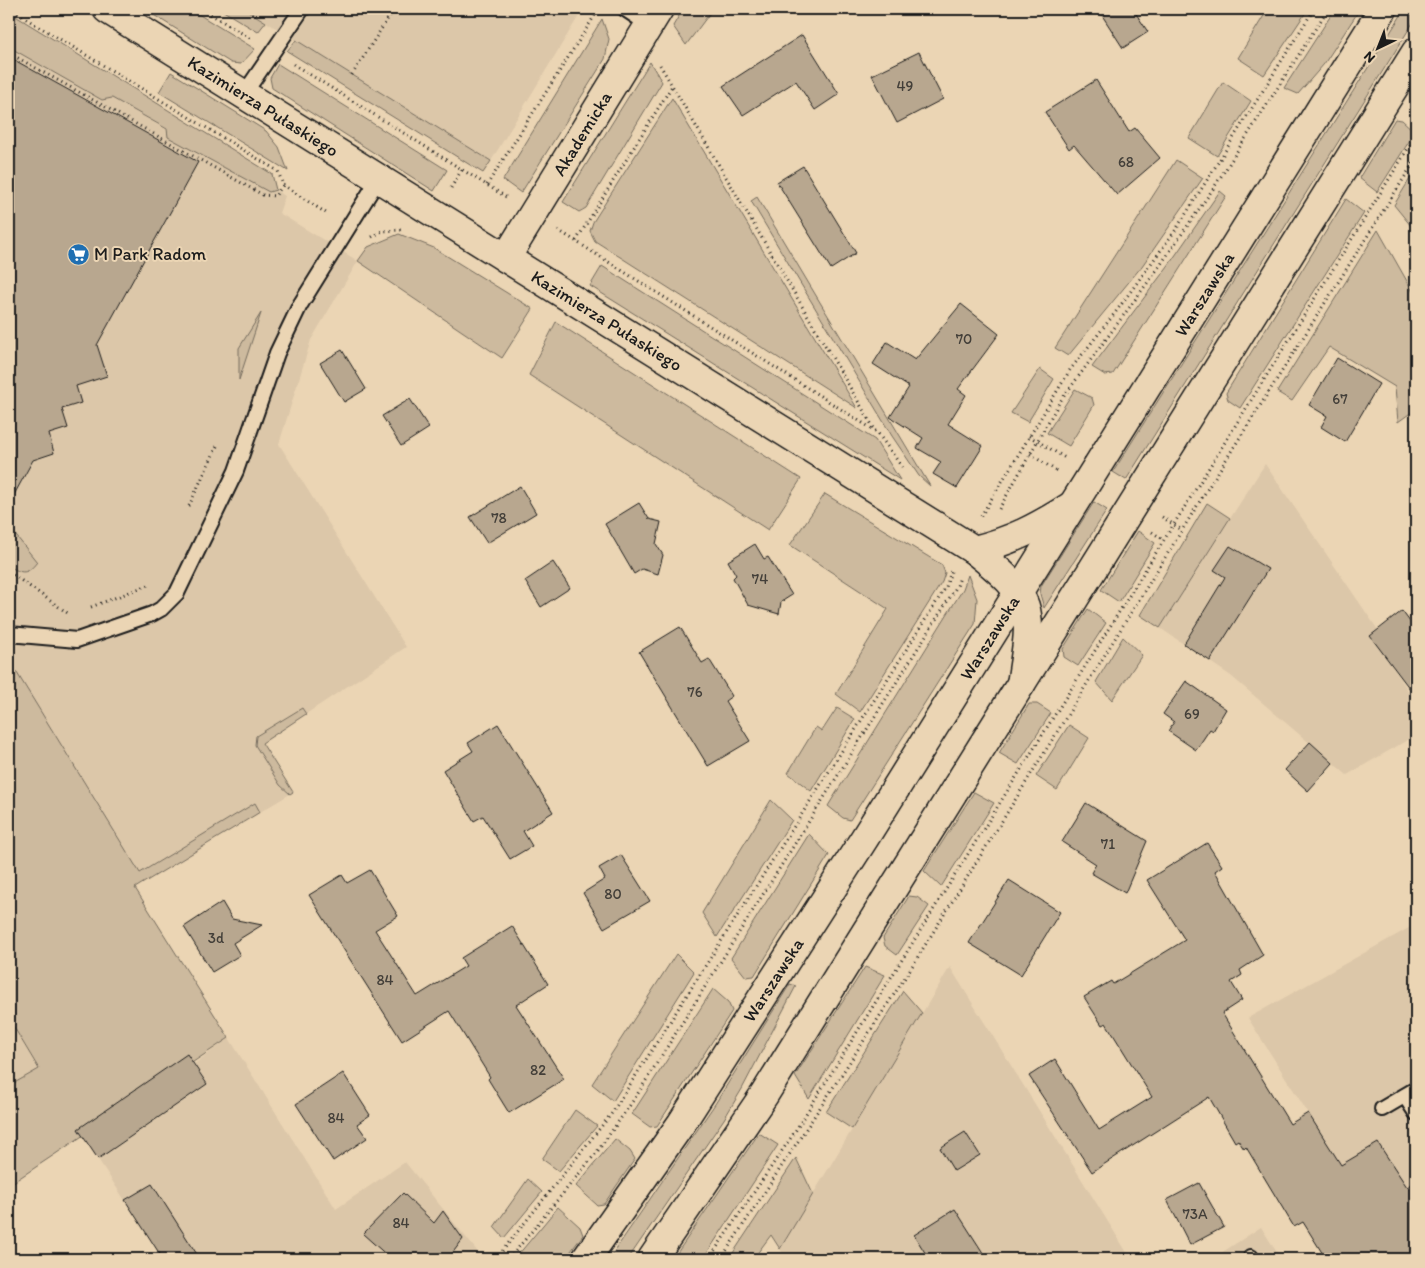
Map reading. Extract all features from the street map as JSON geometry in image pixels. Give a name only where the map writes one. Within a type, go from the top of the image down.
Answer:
[{"type":"main road","name":"Kazimierza Pułaskiego","points":[[107,9],[968,547],[997,568],[1018,590],[1026,605],[1029,631],[1021,684]]},
{"type":"main road","name":"Warszawska","points":[[586,1259],[681,1124],[864,839],[1383,9]]},
{"type":"main road","name":"Akademicka","points":[[506,258],[650,23]]},
{"type":"main road","points":[[652,1259],[764,1095],[1416,52]]},
{"type":"main road","points":[[968,547],[1002,544],[1024,535],[1071,506]]},
{"type":"lane","points":[[244,94],[302,9]]},
{"type":"lane","points":[[624,9],[650,23]]},
{"type":"lane","points":[[9,634],[77,640],[152,614],[162,609],[177,593],[236,471],[277,353],[300,304],[379,178]]},
{"type":"lane","points":[[1382,1109],[1410,1092],[1416,1114]]},
{"type":"path","points":[[10,9],[278,171],[283,185],[328,214],[324,221]]},
{"type":"path","points":[[202,9],[487,185],[877,432]]},
{"type":"path","points":[[352,75],[394,9]]},
{"type":"path","points":[[487,185],[599,9]]},
{"type":"path","points":[[509,1259],[597,1152],[635,1098],[957,586],[968,547],[1070,370],[1115,313],[1177,228],[1314,9]]},
{"type":"path","points":[[496,1259],[612,1114],[946,587],[951,577],[951,565],[968,547],[1059,403],[1208,197],[1328,9]]},
{"type":"path","points":[[650,23],[672,86],[877,432],[904,470]]},
{"type":"path","points":[[9,53],[263,195],[275,196],[283,185]]},
{"type":"path","points":[[576,241],[672,86]]},
{"type":"path","points":[[709,1259],[794,1133],[1416,136]]},
{"type":"path","points":[[721,1259],[906,976],[1210,485],[1416,159]]},
{"type":"path","points":[[186,514],[221,435]]},
{"type":"path","points":[[9,572],[70,615],[78,612]]},
{"type":"path","points":[[87,609],[155,583]]},
{"type":"shaded area","points":[[144,9],[190,9],[255,49],[241,64],[231,63]]},
{"type":"shaded area","points":[[220,9],[245,9],[266,22],[258,32]]},
{"type":"shaded area","points":[[245,9],[583,9],[491,161]]},
{"type":"shaded area","points":[[683,9],[713,9],[686,45],[673,26]]},
{"type":"shaded area","points":[[1268,9],[1308,9],[1264,75],[1238,58]]},
{"type":"shaded area","points":[[1335,9],[1360,9],[1324,64],[1298,94],[1284,88]]},
{"type":"shaded area","points":[[1405,9],[1416,9],[1416,18],[1126,480],[1113,472]]},
{"type":"shaded area","points":[[9,12],[272,174],[276,190],[269,192],[168,137],[167,129],[112,98],[102,100],[9,47]]},
{"type":"shaded area","points":[[602,19],[609,39],[605,59],[521,193],[503,180]]},
{"type":"shaded area","points":[[296,40],[491,161],[483,173],[287,51]]},
{"type":"shaded area","points":[[9,47],[102,100],[112,97],[269,192],[276,190],[285,196],[279,213],[358,261],[311,340],[279,444],[406,647],[306,714],[302,708],[256,736],[255,745],[280,785],[290,794],[260,812],[255,804],[140,873],[9,660]]},
{"type":"shaded area","points":[[650,62],[662,82],[586,208],[579,212],[563,202]]},
{"type":"shaded area","points":[[278,64],[447,170],[434,191],[272,88],[270,78]]},
{"type":"shaded area","points":[[171,72],[266,131],[279,147],[288,171],[159,92]]},
{"type":"shaded area","points":[[1223,82],[1251,101],[1217,156],[1189,138]]},
{"type":"shaded area","points":[[672,98],[857,408],[595,241],[590,231],[593,222]]},
{"type":"shaded area","points":[[1395,119],[1402,120],[1415,132],[1377,192],[1359,178]]},
{"type":"shaded area","points":[[1176,160],[1203,178],[1142,266],[1068,356],[1055,348]]},
{"type":"shaded area","points":[[1416,169],[1416,232],[1394,205]]},
{"type":"shaded area","points":[[1220,191],[1226,196],[1113,374],[1105,375],[1092,367],[1168,266]]},
{"type":"shaded area","points":[[757,197],[930,486],[919,476],[892,436],[751,201]]},
{"type":"shaded area","points":[[1346,199],[1364,213],[1240,408],[1228,400],[1226,393]]},
{"type":"shaded area","points":[[1378,230],[1416,297],[1416,409],[1398,422],[1395,387],[1329,347],[1292,401],[1277,392]]},
{"type":"shaded area","points":[[399,234],[434,248],[533,309],[502,358],[358,261],[368,247]]},
{"type":"shaded area","points":[[602,266],[875,440],[900,480],[590,286]]},
{"type":"shaded area","points":[[261,313],[239,380],[239,348]]},
{"type":"shaded area","points":[[556,322],[801,479],[768,530],[529,375]]},
{"type":"shaded area","points":[[1040,369],[1054,379],[1028,422],[1011,413]]},
{"type":"shaded area","points":[[1075,389],[1092,398],[1094,405],[1069,446],[1047,433]]},
{"type":"shaded area","points":[[1265,464],[1378,630],[1388,659],[1416,703],[1416,735],[1347,775],[1231,676],[1160,628]]},
{"type":"shaded area","points":[[825,494],[942,565],[945,573],[942,582],[860,712],[836,694],[888,609],[790,545]]},
{"type":"shaded area","points":[[1094,502],[1107,510],[1044,608],[1040,594],[1041,586]]},
{"type":"shaded area","points":[[1207,503],[1230,518],[1160,628],[1140,615]]},
{"type":"shaded area","points":[[9,527],[37,562],[27,571],[17,571],[9,566]]},
{"type":"shaded area","points":[[1138,531],[1155,543],[1119,602],[1101,590]]},
{"type":"shaded area","points":[[968,575],[977,599],[975,624],[850,820],[843,818],[828,806],[963,589]]},
{"type":"shaded area","points":[[1088,609],[1106,623],[1078,666],[1064,657],[1063,649]]},
{"type":"shaded area","points":[[1123,637],[1142,655],[1112,700],[1096,682]]},
{"type":"shaded area","points":[[9,660],[140,873],[255,803],[260,812],[135,888],[229,1038],[9,1185],[9,1086],[39,1069],[9,1019]]},
{"type":"shaded area","points":[[1029,704],[1037,704],[1051,713],[1018,764],[999,753]]},
{"type":"shaded area","points":[[302,708],[306,714],[262,743],[293,792],[290,794],[280,785],[255,745],[256,736]]},
{"type":"shaded area","points":[[837,708],[855,719],[811,791],[788,773],[816,727],[822,731]]},
{"type":"shaded area","points":[[1069,725],[1089,738],[1057,790],[1036,776]]},
{"type":"shaded area","points":[[974,792],[994,803],[941,887],[924,871]]},
{"type":"shaded area","points":[[771,800],[792,820],[717,937],[702,913]]},
{"type":"shaded area","points":[[809,834],[829,855],[754,976],[746,977],[731,958]]},
{"type":"shaded area","points":[[909,896],[917,897],[929,906],[897,955],[885,946],[883,938]]},
{"type":"shaded area","points":[[1416,924],[1416,1259],[1400,1259],[1248,1018]]},
{"type":"shaded area","points":[[676,954],[694,972],[613,1101],[592,1084]]},
{"type":"shaded area","points":[[865,967],[885,975],[809,1099],[795,1076]]},
{"type":"shaded area","points":[[950,967],[1131,1259],[786,1259],[780,1249]]},
{"type":"shaded area","points":[[790,984],[796,986],[742,1089],[724,1119],[628,1259],[609,1259],[715,1104]]},
{"type":"shaded area","points":[[713,989],[728,1002],[732,1011],[657,1126],[650,1127],[632,1114]]},
{"type":"shaded area","points":[[903,991],[922,1013],[852,1129],[826,1112]]},
{"type":"shaded area","points":[[9,1019],[39,1069],[9,1086]]},
{"type":"shaded area","points":[[229,1038],[336,1209],[405,1162],[477,1251],[471,1259],[163,1259],[98,1159],[207,1084],[194,1064]]},
{"type":"shaded area","points":[[575,1110],[597,1126],[559,1171],[542,1159]]},
{"type":"shaded area","points":[[759,1133],[778,1145],[703,1259],[673,1259]]},
{"type":"shaded area","points":[[615,1139],[630,1151],[635,1159],[604,1204],[597,1205],[576,1186]]},
{"type":"shaded area","points":[[796,1158],[813,1194],[780,1249],[771,1235],[753,1259],[729,1259]]},
{"type":"shaded area","points":[[528,1179],[542,1192],[504,1238],[494,1227]]},
{"type":"shaded area","points":[[558,1207],[580,1227],[583,1235],[565,1259],[523,1259],[518,1255]]},
{"type":"shaded area","points":[[1261,1227],[1281,1259],[1212,1259]]},
{"type":"building","points":[[1098,9],[1133,9],[1148,32],[1123,48]]},
{"type":"building","points":[[802,35],[839,94],[815,110],[796,81],[743,115],[723,86]]},
{"type":"building","points":[[919,52],[943,99],[897,123],[872,75]]},
{"type":"building","name":"M Park Radom","points":[[9,57],[198,162],[97,345],[107,376],[76,386],[81,403],[62,409],[68,428],[49,434],[54,453],[33,460],[9,504]]},
{"type":"building","points":[[1096,80],[1129,132],[1135,128],[1160,158],[1117,195],[1074,145],[1069,149],[1045,112]]},
{"type":"building","points":[[803,166],[856,253],[831,269],[777,182]]},
{"type":"building","points":[[961,304],[999,334],[958,389],[966,395],[948,424],[983,446],[957,488],[933,474],[941,462],[917,448],[923,438],[890,417],[909,387],[873,364],[887,342],[915,360]]},
{"type":"building","points":[[342,350],[366,389],[344,402],[320,363]]},
{"type":"building","points":[[1337,358],[1379,384],[1345,442],[1321,427],[1327,416],[1309,405]]},
{"type":"building","points":[[410,399],[429,428],[401,446],[382,416]]},
{"type":"building","points":[[520,486],[536,513],[487,543],[470,517]]},
{"type":"building","points":[[639,503],[649,519],[661,522],[656,544],[663,555],[658,574],[642,569],[634,574],[605,524]]},
{"type":"building","points":[[755,544],[764,559],[768,557],[792,595],[781,602],[779,614],[748,605],[733,578],[736,575],[728,561]]},
{"type":"building","points":[[1230,546],[1268,569],[1210,661],[1184,644],[1225,577],[1214,570]]},
{"type":"building","points":[[553,562],[570,588],[541,607],[525,581]]},
{"type":"building","points":[[1402,611],[1416,630],[1416,697],[1370,636]]},
{"type":"building","points":[[680,627],[702,663],[709,659],[732,696],[725,701],[750,741],[708,766],[639,652]]},
{"type":"building","points":[[1186,681],[1226,709],[1213,731],[1210,729],[1196,750],[1168,731],[1174,722],[1163,714]]},
{"type":"building","points":[[498,724],[553,812],[523,831],[532,846],[510,859],[483,816],[474,821],[443,770],[473,751],[468,743]]},
{"type":"building","points":[[1310,742],[1333,763],[1308,791],[1285,770]]},
{"type":"building","points":[[1086,803],[1147,841],[1125,893],[1091,873],[1096,864],[1062,842]]},
{"type":"building","points":[[1207,843],[1222,866],[1215,871],[1263,955],[1240,970],[1242,975],[1231,982],[1242,1000],[1222,1013],[1290,1124],[1308,1113],[1341,1165],[1378,1143],[1407,1187],[1416,1182],[1416,1259],[1326,1259],[1303,1222],[1294,1227],[1246,1147],[1244,1149],[1238,1140],[1235,1142],[1209,1097],[1092,1172],[1029,1076],[1055,1059],[1099,1130],[1152,1097],[1106,1023],[1102,1025],[1084,997],[1111,981],[1113,984],[1185,940],[1147,880]]},
{"type":"building","points":[[621,855],[650,901],[604,928],[583,893],[605,879],[599,868]]},
{"type":"building","points":[[370,870],[398,916],[375,930],[417,996],[466,966],[461,958],[512,926],[548,984],[516,1005],[564,1079],[509,1113],[488,1079],[490,1077],[449,1011],[402,1041],[309,895],[342,875],[347,883]]},
{"type":"building","points":[[1009,880],[1060,912],[1021,975],[969,943]]},
{"type":"building","points":[[222,902],[232,919],[262,925],[233,943],[240,955],[212,972],[184,927]]},
{"type":"building","points":[[187,1054],[207,1084],[98,1159],[78,1129]]},
{"type":"building","points":[[343,1073],[370,1115],[357,1124],[367,1138],[333,1161],[296,1104]]},
{"type":"building","points":[[965,1132],[980,1155],[954,1171],[940,1148]]},
{"type":"building","points":[[1199,1183],[1224,1227],[1190,1245],[1167,1200]]},
{"type":"building","points":[[152,1184],[200,1259],[163,1259],[125,1200]]},
{"type":"building","points":[[403,1193],[434,1223],[443,1211],[463,1239],[448,1259],[391,1259],[363,1234]]},
{"type":"building","points":[[955,1209],[987,1259],[929,1259],[914,1235]]},
{"type":"place","name":"M Park Radom","points":[[78,254]]}]
